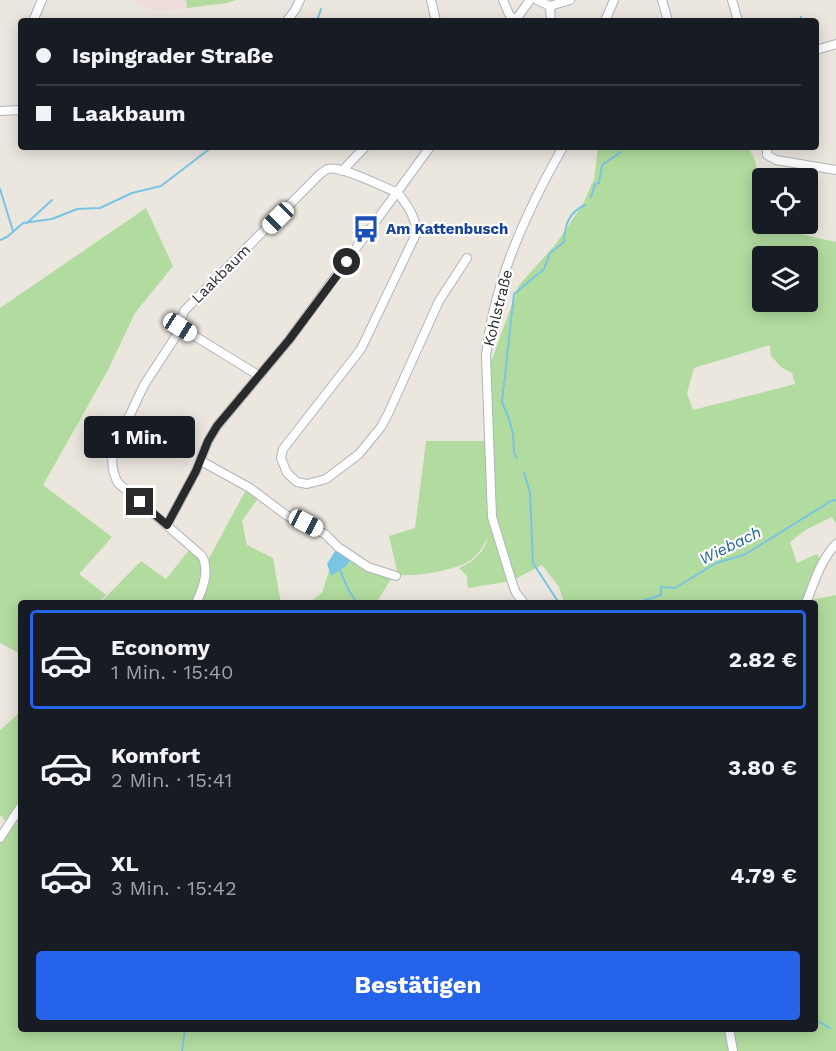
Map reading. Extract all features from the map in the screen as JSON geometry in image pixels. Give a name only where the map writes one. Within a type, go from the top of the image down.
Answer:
[{"type":"street","points":[[34,18],[42,0]]},
{"type":"street","points":[[289,18],[300,0]]},
{"type":"street","points":[[431,0],[435,18]]},
{"type":"street","points":[[503,0],[512,18]]},
{"type":"street","points":[[517,18],[530,0]]},
{"type":"street","points":[[537,0],[550,6],[570,0]]},
{"type":"street","points":[[606,18],[613,1],[622,0]]},
{"type":"street","points":[[662,0],[667,18]]},
{"type":"street","points":[[732,0],[737,18]]},
{"type":"street","points":[[550,6],[551,18]]},
{"type":"street","points":[[819,49],[836,44]]},
{"type":"street","points":[[0,111],[18,110]]},
{"type":"street","points":[[362,150],[342,171],[398,193],[415,220],[416,234],[361,349],[285,444],[282,458],[285,470],[290,477],[303,483],[318,483],[348,464],[366,445],[388,414],[439,301],[467,258]]},
{"type":"street","points":[[167,525],[217,426],[296,331],[428,150]]},
{"type":"street","name":"Kohlstraße","points":[[522,600],[512,582],[492,517],[486,371],[488,339],[496,304],[510,261],[540,188],[561,150]]},
{"type":"street","points":[[767,150],[767,155],[776,160],[836,170]]},
{"type":"street","name":"Laakbaum","points":[[197,600],[205,575],[205,562],[202,556],[118,483],[112,470],[113,451],[134,403],[171,346],[180,327],[184,311],[319,175],[327,170],[342,171]]},
{"type":"street","points":[[180,327],[258,375]]},
{"type":"street","points":[[201,461],[250,488],[286,516],[325,534],[338,547],[368,567],[396,576]]},
{"type":"street","points":[[807,600],[821,567],[836,544]]},
{"type":"street","points":[[0,838],[18,810]]},
{"type":"street","points":[[730,1032],[733,1051]]},
{"type":"shaded area","points":[[130,0],[186,0],[187,8],[159,11]]},
{"type":"green space","points":[[186,0],[236,0],[187,8]]},
{"type":"green space","points":[[598,150],[750,150],[756,163],[756,168],[752,168],[752,234],[800,234],[836,242],[836,524],[832,517],[807,529],[790,542],[797,563],[817,554],[822,562],[806,600],[563,600],[559,587],[542,565],[511,581],[468,588],[467,576],[459,568],[478,555],[488,536],[479,552],[462,565],[436,572],[398,575],[389,536],[415,528],[426,441],[487,441],[488,370],[519,285],[555,245],[583,204],[594,179]],"holes":[[[770,345],[771,356],[781,367],[792,373],[795,384],[693,410],[687,393],[694,368]]]},
{"type":"green space","points":[[146,208],[173,266],[135,313],[108,370],[43,485],[112,537],[79,574],[106,595],[100,600],[18,600],[18,652],[0,643],[0,308]]},
{"type":"green space","points":[[247,488],[259,497],[242,521],[247,545],[273,558],[280,600],[198,600],[207,562]]},
{"type":"green space","points":[[336,548],[393,576],[378,600],[313,600],[322,593]]},
{"type":"green space","points":[[190,549],[200,562],[202,569],[202,581],[195,600],[103,600],[141,561],[166,579]]},
{"type":"green space","points":[[836,595],[836,1051],[734,1051],[731,1032],[818,1032],[818,600],[811,600]]},
{"type":"green space","points":[[18,714],[18,809],[7,823],[0,815],[0,730]]},
{"type":"green space","points":[[18,813],[18,1032],[728,1032],[731,1051],[0,1051],[0,842]]},
{"type":"water","points":[[335,551],[350,560],[346,566],[331,576],[327,564]]},
{"type":"waterway","points":[[318,18],[321,9]]},
{"type":"waterway","points":[[0,240],[23,223],[52,219],[77,209],[100,208],[132,193],[161,186],[208,150]]},
{"type":"waterway","points":[[591,197],[595,184],[599,183],[602,165],[621,152]]},
{"type":"waterway","points":[[0,189],[13,231]]},
{"type":"waterway","points":[[27,223],[52,200]]},
{"type":"waterway","points":[[517,458],[514,453],[509,419],[502,402],[514,294],[544,269],[550,253],[564,242],[565,230],[571,216],[585,205]]},
{"type":"waterway","points":[[524,473],[530,492],[533,563],[557,600]]},
{"type":"waterway","name":"Wiebach","points":[[645,600],[661,595],[661,587],[675,588],[716,563],[744,555],[836,500]]},
{"type":"waterway","points":[[339,568],[355,600]]},
{"type":"waterway","points":[[818,1021],[830,1028]]},
{"type":"waterway","name":"Wiebach","points":[[182,1051],[185,1032]]},
{"type":"place","name":"Am Kattenbusch","points":[[366,229]]},
{"type":"route","points":[[140,502],[167,525],[217,426],[289,340],[347,262]]}]
